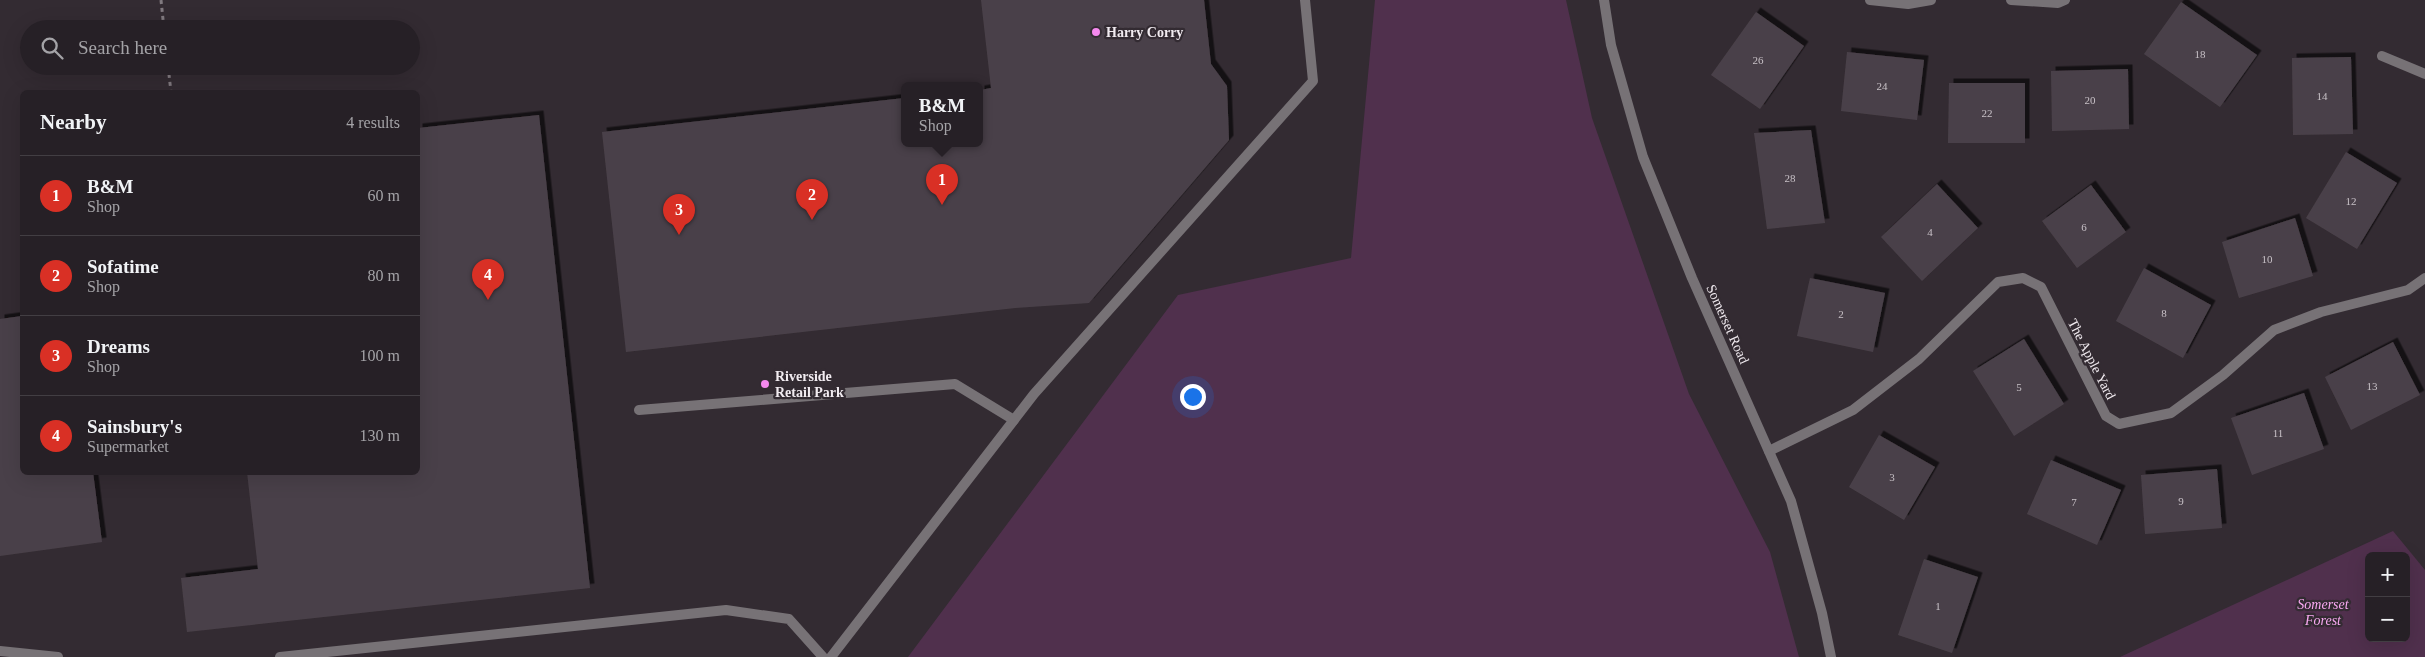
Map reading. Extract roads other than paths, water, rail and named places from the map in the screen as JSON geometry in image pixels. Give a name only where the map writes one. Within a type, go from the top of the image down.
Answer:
[{"type":"street","points":[[831,657],[1034,394],[1313,81],[1305,0]]},
{"type":"street","name":"Somerset Road","points":[[1604,0],[1611,45],[1643,157],[1692,278],[1791,501],[1822,613],[1830,657]]},
{"type":"street","points":[[1870,0],[1908,4],[1931,0]]},
{"type":"street","points":[[2010,0],[2058,3],[2066,0]]},
{"type":"street","points":[[2382,56],[2425,74]]},
{"type":"street","name":"The Apple Yard","points":[[1769,451],[1853,410],[1919,359],[1998,282],[2023,278],[2041,287],[2106,416],[2118,424],[2171,413],[2223,375],[2274,330],[2321,312],[2408,290],[2425,278]]},
{"type":"street","points":[[639,410],[955,384],[1014,420]]},
{"type":"street","points":[[280,657],[726,610],[789,619],[823,657]]},
{"type":"street","points":[[0,651],[58,657]]},
{"type":"place","name":"Harry Corry","points":[[1096,32]]},
{"type":"place","name":"B&M","points":[[942,205]]},
{"type":"place","name":"Sofatime","points":[[812,220]]},
{"type":"place","name":"Dreams","points":[[679,235]]},
{"type":"place","name":"Sainsbury's","points":[[488,300]]},
{"type":"place","name":"Riverside Retail Park","points":[[765,384]]},
{"type":"park label","name":"Somerset Forest","points":[[2323,612]]}]
